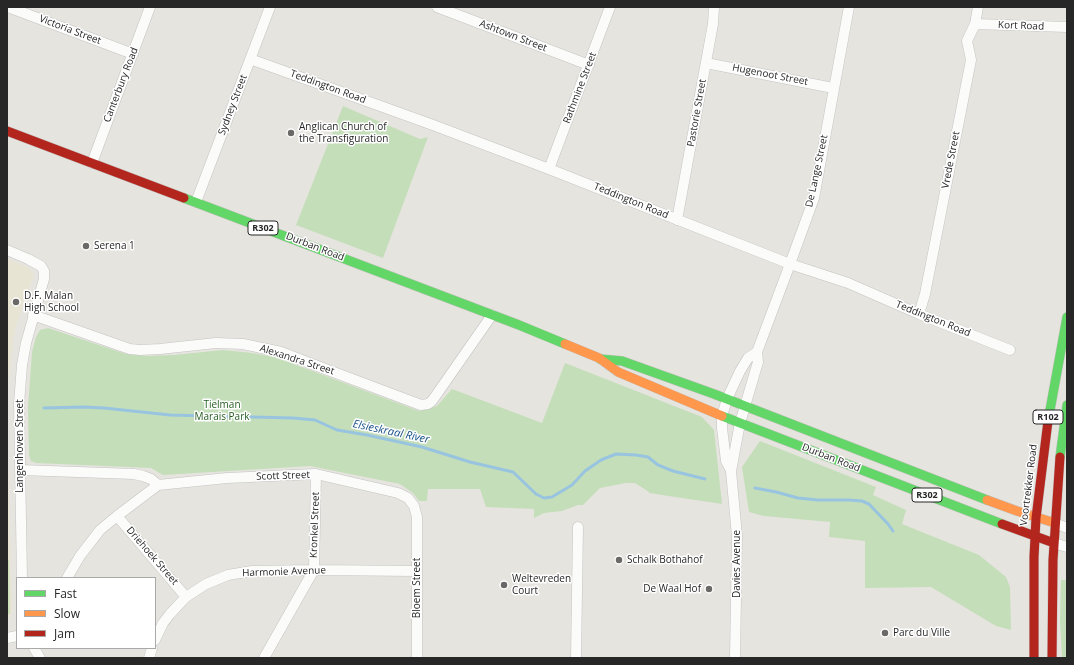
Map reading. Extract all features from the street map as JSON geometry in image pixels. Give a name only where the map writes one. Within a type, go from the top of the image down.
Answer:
[{"type":"main road","name":"Durban Road","points":[[7,131],[492,315],[599,358],[622,361],[727,399],[1036,518],[1055,523]]},
{"type":"main road","name":"Voortrekker Road","points":[[1034,658],[1034,536],[1048,418],[1067,317]]},
{"type":"main road","name":"Durban Road","points":[[599,358],[618,372],[722,416],[1054,543]]},
{"type":"main road","name":"R102","points":[[1052,658],[1052,596],[1055,523],[1062,437],[1067,405]]},
{"type":"street","name":"Victoria Street","points":[[8,7],[29,11],[133,54]]},
{"type":"street","name":"Canterbury Road","points":[[92,163],[150,7]]},
{"type":"street","name":"Sydney Street","points":[[196,202],[270,7]]},
{"type":"street","name":"Ashtown Street","points":[[437,7],[589,65]]},
{"type":"street","name":"Rathmine Street","points":[[549,168],[610,7]]},
{"type":"street","name":"Pastorie Street","points":[[677,220],[713,24],[714,7]]},
{"type":"street","name":"De Lange Street","points":[[740,423],[758,362],[757,352],[814,198],[848,7]]},
{"type":"street","name":"Vrede Street","points":[[919,314],[970,60],[966,41],[975,24],[978,7]]},
{"type":"street","name":"Kort Road","points":[[975,24],[1067,27]]},
{"type":"street","name":"Teddington Road","points":[[250,59],[549,168],[790,264],[848,283],[919,314],[1010,350]]},
{"type":"street","name":"Hugenoot Street","points":[[706,63],[833,88]]},
{"type":"street","name":"Langenhoven Street","points":[[7,250],[41,266],[44,271],[44,279],[26,343],[19,404],[22,577]]},
{"type":"street","name":"Alexandra Street","points":[[33,315],[130,349],[160,349],[216,343],[236,344],[281,352],[421,405],[428,404],[432,401],[492,315]]},
{"type":"street","name":"De Lange Street","points":[[722,416],[734,383],[748,358],[757,352]]},
{"type":"street","name":"Davies Avenue","points":[[722,416],[726,461],[731,471]]},
{"type":"street","name":"Davies Avenue","points":[[735,658],[738,552],[731,471],[740,423]]},
{"type":"street","points":[[20,470],[134,474],[151,479],[158,485],[100,530],[80,556],[68,577]]},
{"type":"street","name":"Scott Street","points":[[158,485],[228,478],[316,474],[398,493],[408,498],[414,506],[417,517]]},
{"type":"street","name":"Kronkel Street","points":[[264,658],[314,570],[316,474]]},
{"type":"street","name":"Driehoek Street","points":[[117,516],[186,597]]},
{"type":"street","name":"Bloem Street","points":[[417,517],[417,658]]},
{"type":"street","name":"Durban Road","points":[[1055,523],[1067,528]]},
{"type":"street","points":[[576,658],[578,527]]},
{"type":"street","name":"Durban Road","points":[[1054,543],[1067,547]]},
{"type":"street","name":"Harmonie Avenue","points":[[156,638],[163,623],[186,597],[206,584],[228,575],[252,571],[417,571]]},
{"type":"street","points":[[35,649],[40,658]]},
{"type":"shaded area","name":"D.F. Malan High School","points":[[7,259],[29,268],[34,275],[15,328],[7,391]]},
{"type":"shaded area","points":[[7,432],[12,611],[7,622]]},
{"type":"green space","points":[[343,106],[420,139],[428,137],[383,258],[296,225]]},
{"type":"green space","name":"Tielman Marais Park","points":[[48,328],[126,354],[146,356],[174,355],[223,350],[275,357],[419,411],[437,406],[452,389],[542,423],[565,363],[702,417],[714,430],[722,504],[649,493],[635,483],[626,483],[600,488],[583,505],[578,505],[562,511],[544,513],[534,518],[534,509],[486,507],[480,489],[428,489],[427,501],[419,501],[413,493],[400,484],[310,466],[163,475],[151,468],[36,463],[31,461],[29,455],[28,407],[32,352],[36,337],[40,330]]},
{"type":"green space","points":[[760,441],[876,487],[873,495],[906,510],[902,524],[979,555],[1006,577],[1010,587],[1011,630],[996,626],[931,587],[865,588],[865,541],[829,537],[830,522],[764,516],[749,512],[742,467]]},
{"type":"green space","points":[[7,560],[9,560],[10,614],[7,614]]},
{"type":"green space","points":[[1061,580],[1067,580],[1067,658],[1062,658],[1060,620]]},
{"type":"waterway","name":"Elsieskraal River","points":[[44,408],[84,407],[170,415],[293,418],[315,420],[337,430],[422,447],[470,462],[513,472],[536,494],[544,498],[552,497],[572,485],[585,471],[601,460],[616,454],[648,457],[658,465],[673,471],[705,479]]},
{"type":"waterway","name":"Elsieskraal River","points":[[755,488],[798,498],[862,501],[869,504],[893,531]]},
{"type":"traffic: fast","points":[[184,198],[519,325],[565,344]]},
{"type":"traffic: fast","points":[[1048,421],[1067,317]]},
{"type":"traffic: fast","points":[[600,359],[622,361],[714,394],[987,500]]},
{"type":"traffic: fast","points":[[1060,457],[1067,405]]},
{"type":"traffic: fast","points":[[722,416],[1002,524]]},
{"type":"traffic: slow","points":[[565,344],[599,358],[618,372],[722,416]]},
{"type":"traffic: slow","points":[[987,500],[1055,523]]},
{"type":"traffic: jam","points":[[7,131],[184,198]]},
{"type":"traffic: jam","points":[[1034,658],[1034,557],[1036,518],[1048,421]]},
{"type":"traffic: jam","points":[[1052,658],[1053,560],[1060,457]]},
{"type":"traffic: jam","points":[[1002,524],[1054,543]]},
{"type":"place","name":"Anglican Church of the Transfiguration","points":[[291,133]]},
{"type":"place","name":"Serena 1","points":[[86,246]]},
{"type":"place","name":"D.F. Malan High School","points":[[16,302]]},
{"type":"place","name":"Schalk Bothahof","points":[[619,560]]},
{"type":"place","name":"Weltevreden Court","points":[[504,585]]},
{"type":"place","name":"De Waal Hof","points":[[709,589]]},
{"type":"place","name":"Parc du Ville","points":[[885,633]]}]
